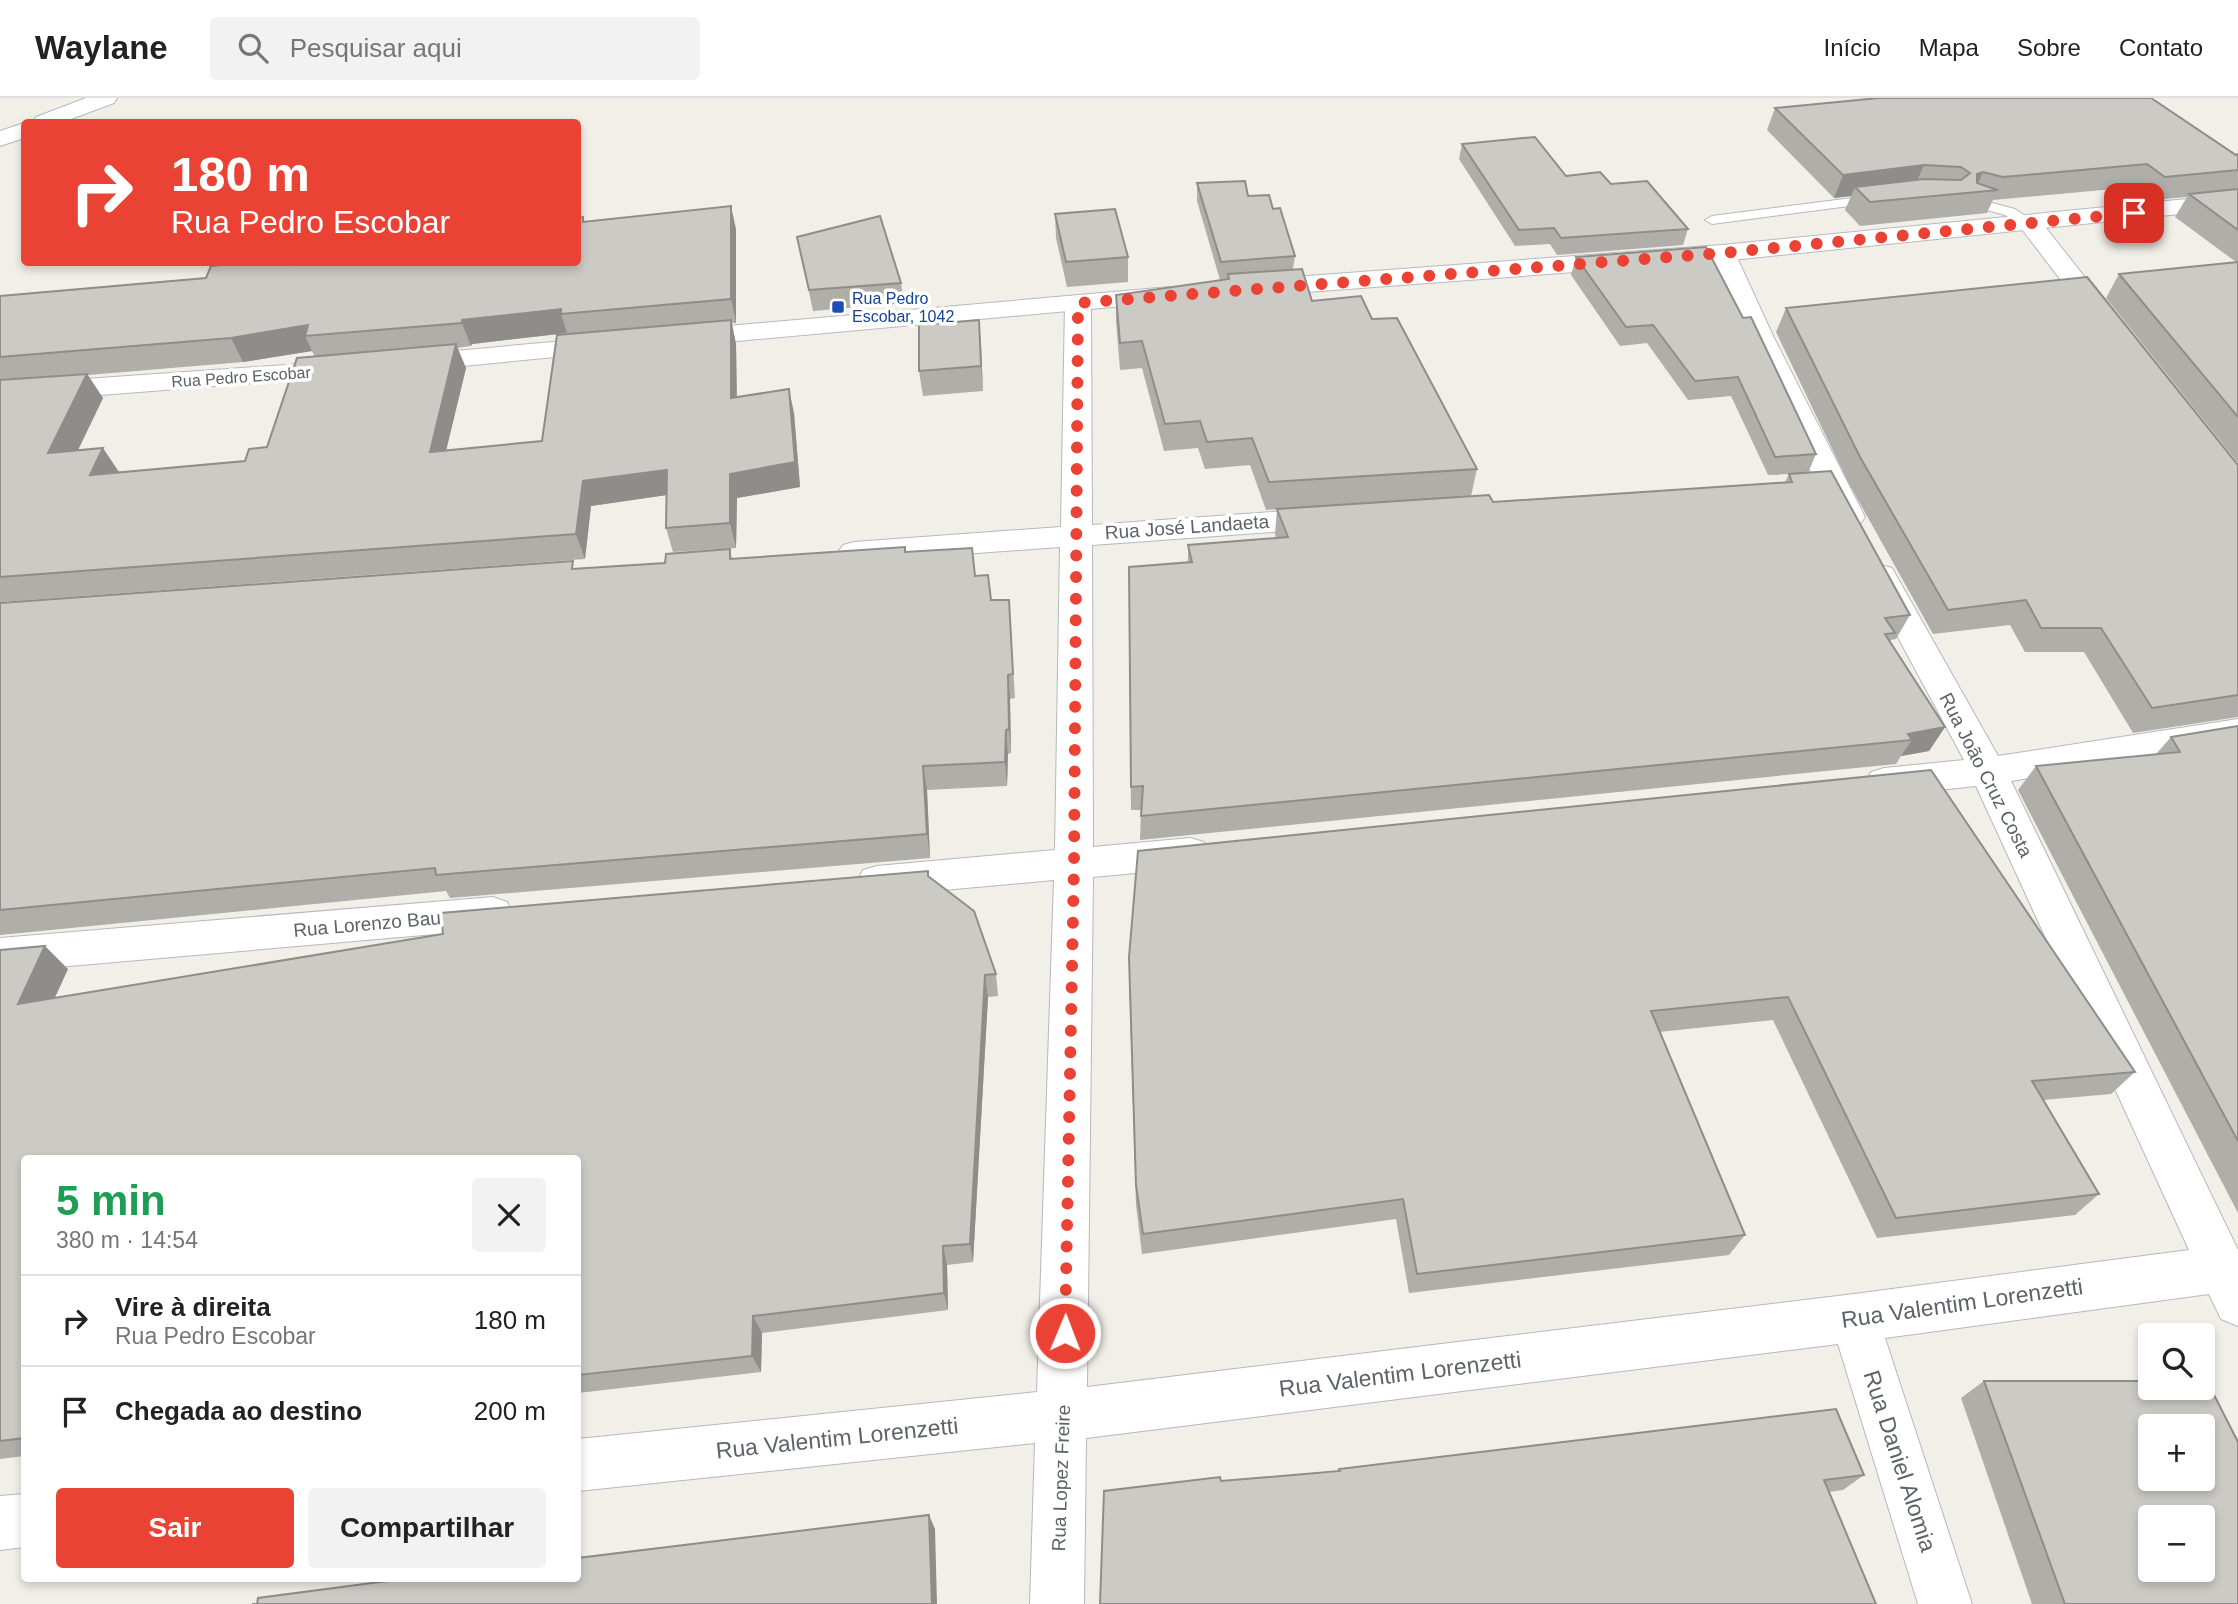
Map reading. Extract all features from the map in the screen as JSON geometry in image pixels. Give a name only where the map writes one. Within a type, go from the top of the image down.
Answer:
[{"type":"street","points":[[52,119],[106,98]]},
{"type":"street","points":[[0,139],[21,131]]},
{"type":"street","points":[[1233,290],[1717,236],[2030,224],[2238,201]]},
{"type":"street","points":[[2030,224],[2116,334]]},
{"type":"street","name":"Rua João Cruz Costa","points":[[1717,236],[1817,484],[1988,772],[2229,1286]]},
{"type":"street","name":"Rua Pedro Escobar","points":[[0,394],[370,366],[1195,293]]},
{"type":"street","name":"Rua Lopez Freire","points":[[1057,1604],[1074,864],[1078,303]]},
{"type":"street","name":"Rua José Landaeta","points":[[827,554],[1356,516]]},
{"type":"street","points":[[1849,786],[1988,772],[2238,732]]},
{"type":"street","points":[[840,884],[1227,849]]},
{"type":"street","name":"Rua Lorenzo Bau","points":[[0,955],[523,911]]},
{"type":"street","name":"Rua Valentim Lorenzetti","points":[[581,1465],[1063,1415],[1854,1318],[2229,1286]]},
{"type":"street","name":"Rua Daniel Alomia","points":[[1854,1318],[1945,1604]]},
{"type":"street","points":[[0,1523],[21,1521]]},
{"type":"lane","points":[[1717,236],[1889,198]]},
{"type":"lane","points":[[1973,202],[2010,212],[2030,224]]},
{"type":"building","points":[[1879,98],[2151,98],[2238,154],[2238,170],[2165,177],[2147,164],[2003,177],[1983,172],[1977,174],[1977,183],[1998,190],[1870,202],[1855,187],[1924,179],[1961,180],[1970,173],[1961,167],[1924,165],[1843,175],[1775,108]]},
{"type":"building","points":[[1535,137],[1566,176],[1600,172],[1611,184],[1647,181],[1688,229],[1561,238],[1554,228],[1519,230],[1462,144]]},
{"type":"building","points":[[1245,181],[1248,196],[1269,195],[1273,209],[1280,208],[1295,256],[1221,262],[1197,183]]},
{"type":"building","points":[[2238,189],[2238,230],[2189,194]]},
{"type":"building","points":[[731,206],[731,299],[561,314],[561,309],[462,320],[462,323],[305,336],[308,325],[231,338],[0,357],[0,296],[206,278],[211,266],[581,266],[581,217],[583,222]]},
{"type":"building","points":[[1115,209],[1128,257],[1066,262],[1055,214]]},
{"type":"building","points":[[880,216],[901,283],[809,290],[797,237]]},
{"type":"building","points":[[1706,247],[1743,318],[1751,317],[1816,454],[1775,457],[1738,377],[1695,381],[1653,325],[1626,327],[1576,257]]},
{"type":"building","points":[[2238,262],[2238,417],[2119,274]]},
{"type":"building","points":[[1302,269],[1312,301],[1361,296],[1372,319],[1397,318],[1477,469],[1269,482],[1252,438],[1207,442],[1200,421],[1165,424],[1142,341],[1120,343],[1116,295],[1229,279],[1228,274]]},
{"type":"building","points":[[2087,277],[2238,465],[2238,695],[2152,708],[2101,628],[2041,628],[2026,600],[1948,610],[1860,457],[1786,308]]},
{"type":"building","points":[[731,320],[731,398],[789,389],[795,462],[730,474],[730,523],[666,528],[667,470],[583,481],[576,534],[0,577],[0,380],[87,374],[48,453],[103,448],[90,475],[245,461],[249,449],[267,447],[297,358],[456,344],[430,452],[542,441],[557,335]]},
{"type":"building","points":[[979,320],[981,366],[919,371],[919,325]]},
{"type":"building","points":[[1831,471],[1910,615],[1885,618],[1895,633],[1885,634],[1945,727],[1908,734],[1912,740],[1141,816],[1143,786],[1131,787],[1129,567],[1192,562],[1188,545],[1288,537],[1277,509],[1489,495],[1493,502],[1792,482],[1789,474]]},
{"type":"building","points":[[905,547],[905,552],[972,548],[975,576],[988,575],[991,600],[1009,600],[1013,674],[1008,675],[1009,729],[1006,730],[1005,762],[923,766],[927,834],[436,875],[435,868],[0,910],[0,603],[573,561],[572,569],[665,563],[666,554],[730,549],[730,559]]},
{"type":"building","points":[[2238,726],[2238,1141],[2036,766],[2180,752],[2171,737]]},
{"type":"building","points":[[1931,770],[2135,1072],[2032,1081],[2099,1194],[1896,1218],[1788,997],[1651,1011],[1745,1235],[1417,1274],[1403,1199],[1143,1234],[1136,1185],[1129,957],[1138,851]]},
{"type":"building","points":[[928,871],[928,876],[974,911],[996,974],[985,975],[970,1244],[943,1246],[944,1293],[753,1316],[752,1356],[581,1375],[581,1155],[21,1155],[21,1438],[0,1441],[0,950],[45,946],[18,1004],[443,934],[441,913]]},
{"type":"building","points":[[1984,1381],[2138,1381],[2138,1400],[2215,1400],[2215,1397],[2238,1442],[2238,1604],[2065,1604]]},
{"type":"building","points":[[1836,1409],[1864,1475],[1824,1480],[1876,1604],[1100,1604],[1104,1491],[1220,1477],[1221,1481],[1340,1471],[1339,1469]]},
{"type":"building","points":[[929,1515],[932,1604],[257,1604],[258,1598],[380,1582],[581,1582],[581,1558]]},
{"type":"place","name":"Rua Pedro Escobar, 1042","points":[[838,307]]},
{"type":"route","points":[[1065,1333],[1074,864],[1078,303],[1722,253],[2134,213]]}]
